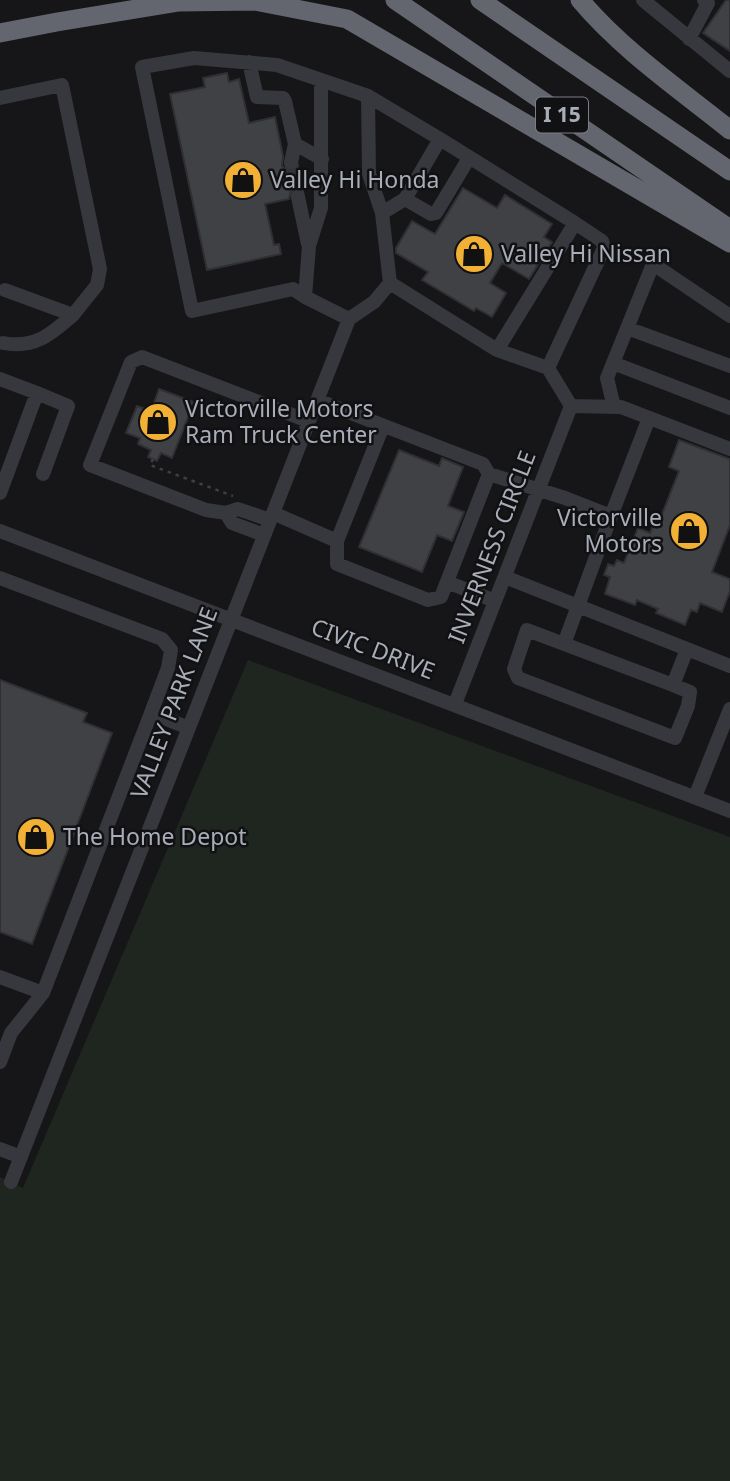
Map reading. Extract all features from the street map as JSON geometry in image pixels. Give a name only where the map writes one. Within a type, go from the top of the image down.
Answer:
[{"type":"highway","name":"I 15","points":[[395,0],[730,229]]},
{"type":"highway","name":"I 15","points":[[481,0],[730,171]]},
{"type":"highway","points":[[580,0],[644,60],[730,130]]},
{"type":"highway","points":[[0,33],[179,2],[255,1],[347,19],[730,243]]},
{"type":"street","points":[[643,0],[730,71]]},
{"type":"street","points":[[689,39],[708,1]]},
{"type":"street","points":[[368,96],[369,174],[382,214],[390,283],[374,302],[349,319],[293,289],[192,311],[142,67],[194,58],[277,65],[368,96],[602,240],[604,248],[548,368]]},
{"type":"street","points":[[249,62],[257,97],[279,97],[285,101],[295,144],[291,162]]},
{"type":"street","points":[[305,297],[309,246],[321,208],[321,80]]},
{"type":"street","points":[[0,98],[62,85],[100,269],[97,285],[73,315],[55,330],[29,344],[18,346],[3,343]]},
{"type":"street","points":[[382,214],[405,199],[440,139]]},
{"type":"street","points":[[295,144],[322,159]]},
{"type":"street","points":[[405,199],[431,214],[436,213],[469,158]]},
{"type":"street","points":[[298,197],[309,246]]},
{"type":"street","points":[[496,349],[575,223]]},
{"type":"street","points":[[614,407],[607,378],[653,264],[730,316]]},
{"type":"street","points":[[390,283],[496,349],[548,368],[571,406],[621,407],[730,449]]},
{"type":"street","points":[[5,290],[73,315]]},
{"type":"street","name":"VALLEY PARK LANE","points":[[11,1181],[349,319]]},
{"type":"street","points":[[627,328],[730,366]]},
{"type":"street","points":[[308,421],[142,357],[131,362],[90,465],[206,510],[226,513],[238,509],[271,517],[337,541]]},
{"type":"street","points":[[613,363],[730,408]]},
{"type":"street","points":[[0,379],[68,406],[43,474]]},
{"type":"street","points":[[0,493],[37,393]]},
{"type":"street","points":[[317,400],[483,464],[489,474],[611,516]]},
{"type":"street","name":"INVERNESS CIRCLE","points":[[455,704],[571,406]]},
{"type":"street","points":[[564,644],[649,418]]},
{"type":"street","points":[[383,426],[337,541],[337,564],[428,600],[441,597],[489,474]]},
{"type":"street","points":[[226,513],[232,523],[264,535]]},
{"type":"street","name":"CIVIC DRIVE","points":[[0,531],[730,811]]},
{"type":"street","points":[[505,577],[730,666]]},
{"type":"street","points":[[0,578],[162,639],[171,650],[152,713],[43,993],[11,1033],[0,1062]]},
{"type":"street","points":[[447,582],[495,601]]},
{"type":"street","points":[[527,630],[673,685],[690,692],[688,706],[675,738],[530,683],[514,675],[515,663],[527,630]]},
{"type":"street","points":[[673,685],[687,649]]},
{"type":"street","points":[[695,797],[730,709]]},
{"type":"street","points":[[152,713],[189,728]]},
{"type":"street","points":[[0,977],[43,993]]},
{"type":"street","points":[[0,1149],[20,1157]]},
{"type":"path","points":[[153,459],[150,465],[221,494],[242,499]]},
{"type":"shaded area","points":[[248,660],[730,837],[730,1481],[0,1481],[0,1177],[23,1188]]},
{"type":"building","points":[[726,0],[730,0],[730,51],[703,33]]},
{"type":"building","name":"Valley Hi Honda","points":[[227,73],[229,82],[239,79],[249,123],[275,117],[283,156],[282,166],[288,171],[297,170],[301,188],[291,190],[289,199],[265,204],[274,245],[279,244],[281,254],[207,270],[170,94],[205,87],[203,78]]},
{"type":"building","name":"Valley Hi Nissan","points":[[463,188],[497,208],[505,195],[552,224],[544,237],[552,242],[529,279],[502,263],[490,283],[506,293],[492,317],[476,308],[474,311],[422,280],[428,272],[396,253],[396,248],[412,221],[435,234]]},
{"type":"building","name":"Victorville Motors Ram Truck Center","points":[[159,389],[194,402],[172,458],[161,453],[157,461],[148,457],[151,450],[138,444],[140,438],[126,433],[137,406],[151,411]]},
{"type":"building","name":"Victorville Motors","points":[[679,440],[730,459],[730,525],[712,572],[730,579],[730,591],[722,612],[700,603],[697,612],[691,610],[685,625],[656,613],[658,609],[637,600],[635,605],[605,594],[610,577],[604,575],[608,564],[614,566],[617,560],[624,563],[638,528],[650,533],[653,526],[657,527],[679,471],[669,467]]},
{"type":"building","points":[[399,450],[439,466],[442,458],[463,467],[448,506],[464,512],[452,541],[437,535],[422,572],[359,547]]},
{"type":"building","name":"The Home Depot","points":[[0,680],[87,713],[83,722],[112,733],[32,944],[0,932]]},
{"type":"tunnel","points":[[291,162],[298,197]]},
{"type":"place","name":"Valley Hi Honda","points":[[243,180]]},
{"type":"place","name":"Valley Hi Nissan","points":[[474,254]]},
{"type":"place","name":"Victorville Motors Ram Truck Center","points":[[158,422]]},
{"type":"place","name":"Victorville Motors","points":[[689,531]]},
{"type":"place","name":"The Home Depot","points":[[36,837]]}]
